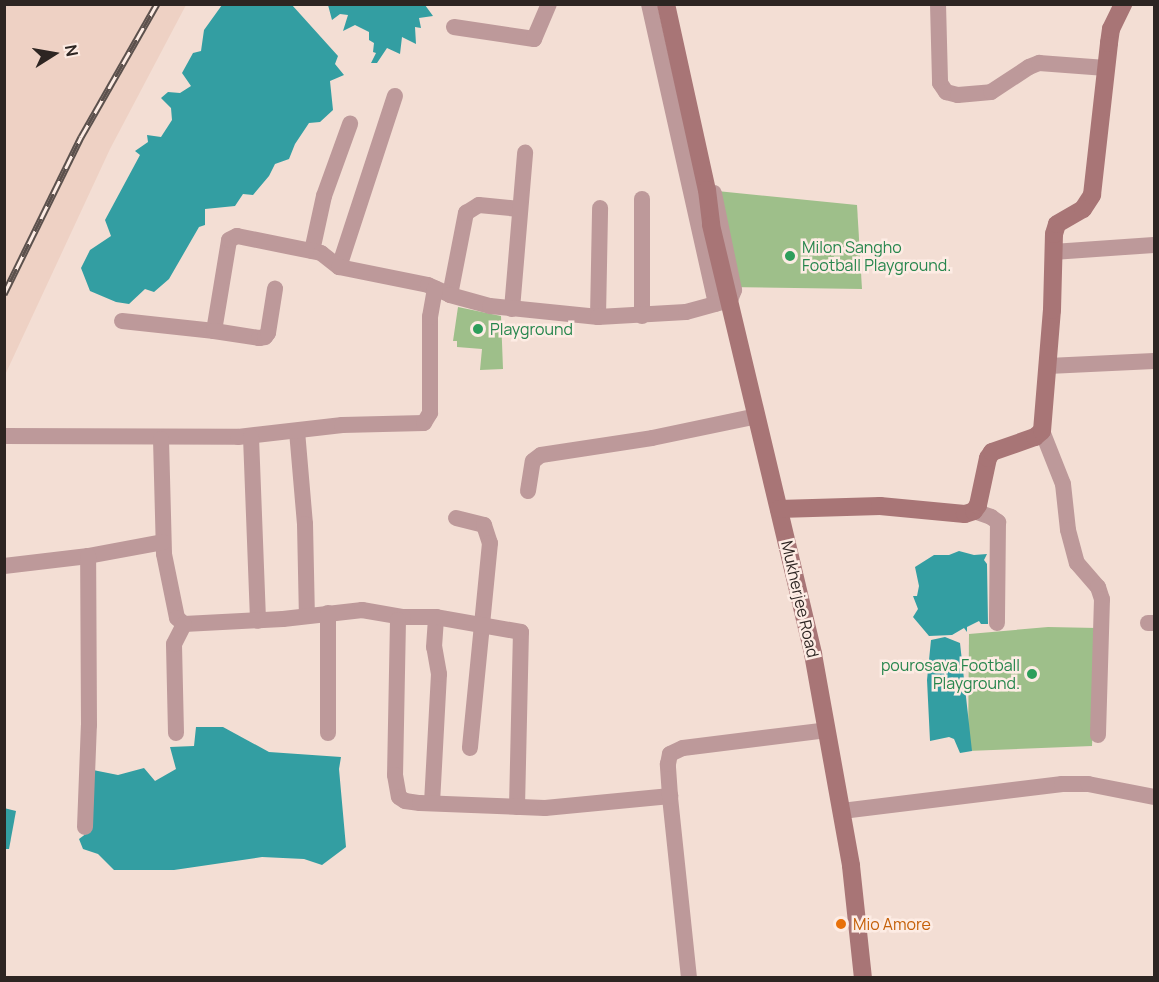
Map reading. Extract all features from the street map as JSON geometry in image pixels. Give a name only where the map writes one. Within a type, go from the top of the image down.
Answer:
[{"type":"main road","name":"Mukherjee Road","points":[[666,4],[707,190],[723,302],[757,416],[813,654],[851,866],[863,978]]},
{"type":"main road","points":[[779,509],[856,505],[965,514],[974,511],[993,452],[1035,437],[1042,431],[1048,366],[1053,252],[1057,224],[1083,209],[1092,195],[1112,29],[1123,4]]},
{"type":"street","points":[[454,27],[527,40],[534,39],[549,4]]},
{"type":"street","points":[[649,4],[723,302]]},
{"type":"street","points":[[214,331],[232,237],[321,253],[339,267],[512,309],[598,317],[642,316],[686,312],[723,302],[733,296],[734,284],[675,4]]},
{"type":"street","points":[[938,4],[940,83],[946,92],[958,95],[991,92],[1039,63],[1106,68]]},
{"type":"street","points":[[339,267],[395,96]]},
{"type":"street","points":[[312,251],[324,196],[350,124]]},
{"type":"street","points":[[512,309],[525,153]]},
{"type":"street","points":[[642,199],[642,316]]},
{"type":"street","points":[[4,436],[52,435],[161,439],[251,436],[342,425],[424,423],[428,419],[430,317],[443,292],[466,213],[479,205],[520,209]]},
{"type":"street","points":[[598,317],[600,208]]},
{"type":"street","points":[[1053,252],[1155,245]]},
{"type":"street","points":[[122,321],[265,337],[268,333],[275,289]]},
{"type":"street","points":[[1048,366],[1155,361]]},
{"type":"street","points":[[528,491],[533,461],[541,455],[652,438],[757,416]]},
{"type":"street","points":[[297,431],[305,524],[307,616]]},
{"type":"street","points":[[1042,431],[1063,484],[1068,530],[1077,563],[1098,587],[1102,599],[1098,735]]},
{"type":"street","points":[[251,436],[258,621]]},
{"type":"street","points":[[161,439],[163,542],[177,618],[184,624],[258,621],[362,610],[403,617],[436,617],[521,632],[517,807]]},
{"type":"street","points":[[974,511],[998,522],[997,623]]},
{"type":"street","points":[[456,518],[484,525],[490,543],[470,748]]},
{"type":"street","points":[[4,566],[88,556],[163,542]]},
{"type":"street","points":[[85,827],[90,725],[88,556]]},
{"type":"street","points":[[327,733],[328,613]]},
{"type":"street","points":[[403,617],[395,625],[395,787],[399,797],[405,801],[432,803],[568,807],[670,796]]},
{"type":"street","points":[[432,803],[439,674],[434,647],[436,617]]},
{"type":"street","points":[[176,733],[174,644],[184,624]]},
{"type":"street","points":[[689,978],[670,796],[668,764],[670,753],[683,748],[827,730]]},
{"type":"street","points":[[842,811],[1062,784],[1088,784],[1155,796]]},
{"type":"shaded area","points":[[5,4],[186,5],[110,149],[5,375]]},
{"type":"green space","name":"Milon Sangho Football Playground.","points":[[707,190],[857,205],[862,289],[726,287]]},
{"type":"green space","name":"Playground","points":[[458,307],[501,316],[503,369],[480,370],[482,349],[457,347],[457,341],[453,341]]},
{"type":"green space","name":"pourosava Football Playground.","points":[[1048,627],[1097,628],[1092,746],[968,751],[969,634]]},
{"type":"water","points":[[222,5],[292,5],[338,56],[335,64],[344,75],[330,81],[333,110],[320,122],[309,123],[295,144],[289,159],[275,164],[269,176],[253,195],[243,194],[235,206],[205,209],[205,225],[199,227],[169,279],[154,292],[145,289],[129,304],[116,302],[90,291],[81,268],[90,250],[111,236],[105,220],[140,155],[135,151],[148,142],[147,135],[161,137],[172,120],[171,108],[161,98],[168,92],[180,93],[191,86],[182,73],[193,53],[201,51],[204,30]]},
{"type":"water","points":[[328,5],[425,5],[433,16],[419,18],[421,28],[415,27],[416,44],[402,37],[400,54],[387,48],[377,63],[371,63],[376,53],[373,52],[374,43],[369,40],[369,32],[355,25],[343,31],[348,15],[340,14],[332,20]]},
{"type":"water","points":[[959,551],[974,555],[987,554],[984,560],[987,564],[988,624],[981,624],[979,621],[967,627],[967,632],[964,628],[952,635],[929,636],[913,617],[918,609],[913,596],[917,596],[919,586],[915,567],[934,555],[949,555]]},
{"type":"water","points":[[945,637],[960,643],[972,751],[960,753],[954,739],[949,737],[930,741],[927,680],[931,640]]},
{"type":"water","points":[[196,727],[223,727],[269,752],[341,757],[339,769],[346,847],[322,865],[304,859],[262,857],[174,870],[114,870],[98,854],[83,849],[79,839],[87,833],[88,769],[118,775],[144,768],[155,781],[176,769],[170,747],[194,746]]},
{"type":"water","points":[[4,808],[16,811],[9,849],[5,849]]},
{"type":"railway","points":[[4,294],[81,137],[157,4]]},
{"type":"place","name":"Milon Sangho Football Playground.","points":[[790,256]]},
{"type":"place","name":"Playground","points":[[478,329]]},
{"type":"place","name":"pourosava Football Playground.","points":[[1032,674]]},
{"type":"place","name":"Mio Amore","points":[[841,924]]}]
